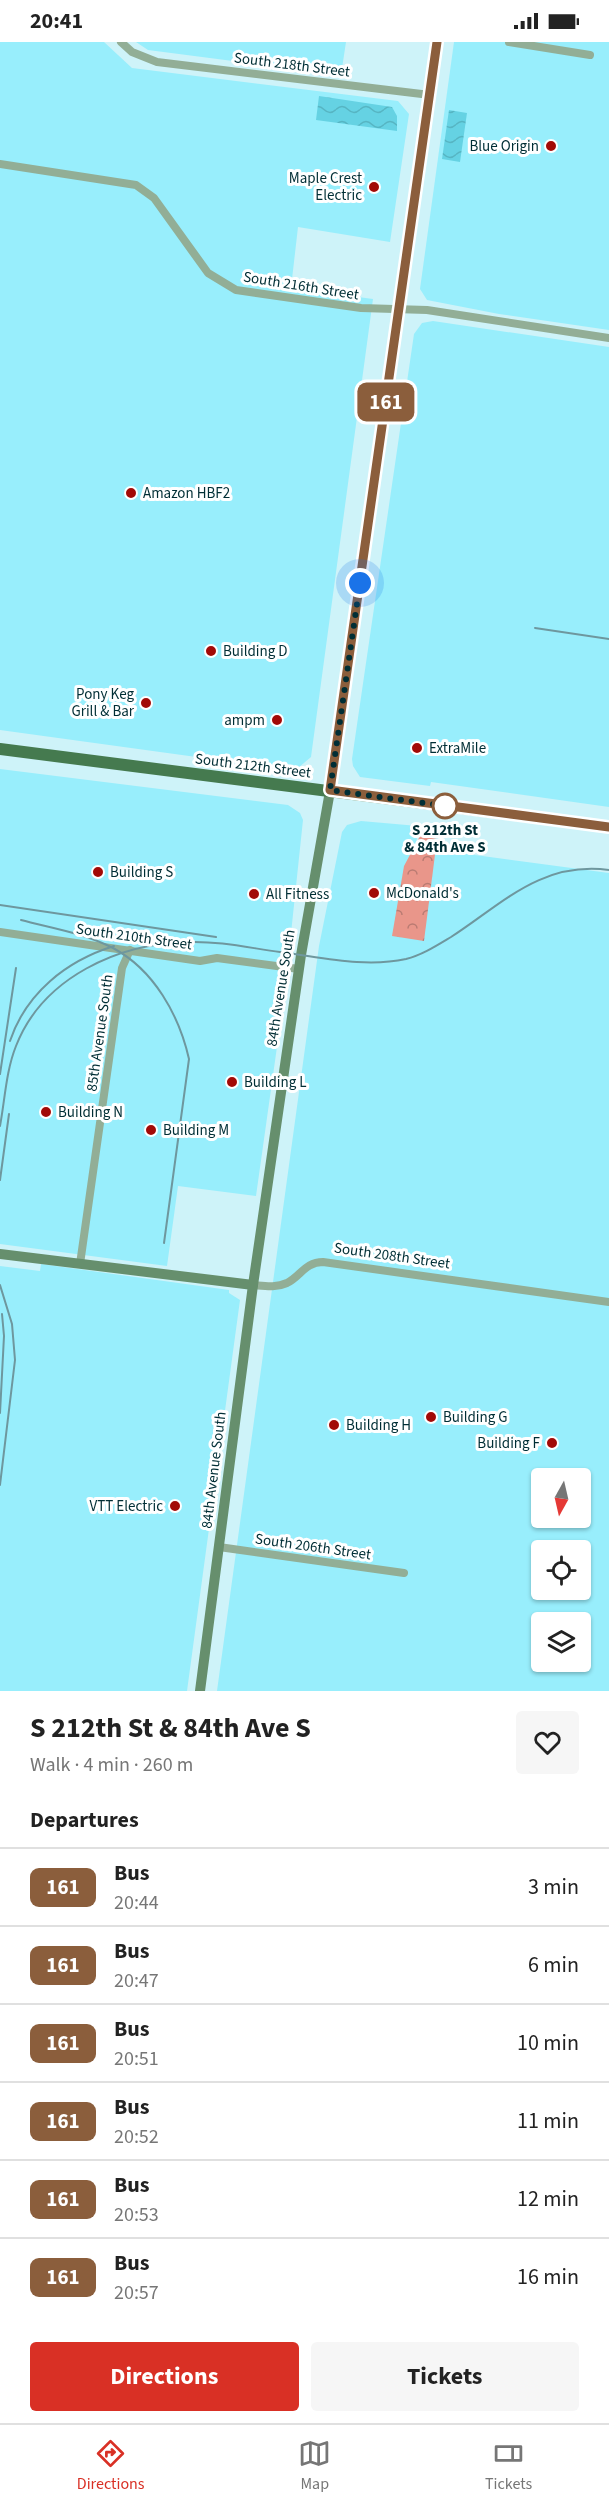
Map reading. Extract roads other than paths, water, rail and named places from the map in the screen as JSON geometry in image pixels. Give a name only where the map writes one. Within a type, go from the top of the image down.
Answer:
[{"type":"main road","name":"84th Avenue South","points":[[200,1691],[299,969],[330,790],[437,42]]},
{"type":"main road","name":"South 212th Street","points":[[0,749],[609,827]]},
{"type":"main road","name":"South 208th Street","points":[[0,1254],[254,1286]]},
{"type":"street","name":"South 218th Street","points":[[121,42],[132,52],[157,62],[430,95]]},
{"type":"street","points":[[509,42],[590,55]]},
{"type":"street","name":"South 216th Street","points":[[0,164],[136,185],[154,198],[208,273],[236,290],[361,308],[427,310],[609,338]]},
{"type":"street","name":"South 210th Street","points":[[0,932],[200,961],[218,958],[299,969]]},
{"type":"street","name":"85th Avenue South","points":[[80,1264],[122,968],[130,950]]},
{"type":"street","name":"South 208th Street","points":[[254,1286],[280,1286],[289,1282],[309,1264],[323,1262],[609,1302]]},
{"type":"street","name":"South 206th Street","points":[[219,1547],[404,1573]]},
{"type":"water","points":[[319,96],[392,107],[397,116],[397,131],[316,120]]},
{"type":"water","points":[[449,110],[467,113],[460,162],[442,159]]},
{"type":"railway","points":[[535,628],[609,639]]},
{"type":"railway","points":[[0,1126],[10,1065],[16,1046],[28,1022],[64,983],[111,957],[163,944],[200,942],[343,961],[374,962],[406,959],[440,944],[505,899],[543,879],[563,872],[585,869],[609,870]]},
{"type":"railway","points":[[0,905],[216,937]]},
{"type":"railway","points":[[21,920],[91,938],[128,957],[141,968],[163,995],[179,1026],[189,1059],[164,1243]]},
{"type":"railway","points":[[10,1041],[26,1008],[50,981],[80,960],[114,946]]},
{"type":"railway","points":[[0,1074],[16,968]]},
{"type":"railway","points":[[0,1180],[9,1114]]},
{"type":"railway","points":[[0,1285],[12,1324],[15,1360],[0,1485]]},
{"type":"railway","points":[[0,1413],[4,1336],[2,1314]]},
{"type":"place","name":"Blue Origin","points":[[551,146]]},
{"type":"place","name":"Maple Crest Electric","points":[[374,187]]},
{"type":"place","name":"Amazon HBF2","points":[[131,493]]},
{"type":"place","name":"Building D","points":[[211,651]]},
{"type":"place","name":"Pony Keg Grill & Bar","points":[[146,703]]},
{"type":"place","name":"ampm","points":[[277,720]]},
{"type":"place","name":"ExtraMile","points":[[417,748]]},
{"type":"place","name":"S 212th St & 84th Ave S","points":[[445,806]]},
{"type":"place","name":"Building S","points":[[98,872]]},
{"type":"place","name":"McDonald's","points":[[374,893]]},
{"type":"place","name":"All Fitness","points":[[254,894]]},
{"type":"place","name":"Building L","points":[[232,1082]]},
{"type":"place","name":"Building N","points":[[46,1112]]},
{"type":"place","name":"Building M","points":[[151,1130]]},
{"type":"place","name":"Building G","points":[[431,1417]]},
{"type":"place","name":"Building H","points":[[334,1425]]},
{"type":"place","name":"Building F","points":[[552,1443]]},
{"type":"place","name":"VTT Electric","points":[[175,1506]]}]
